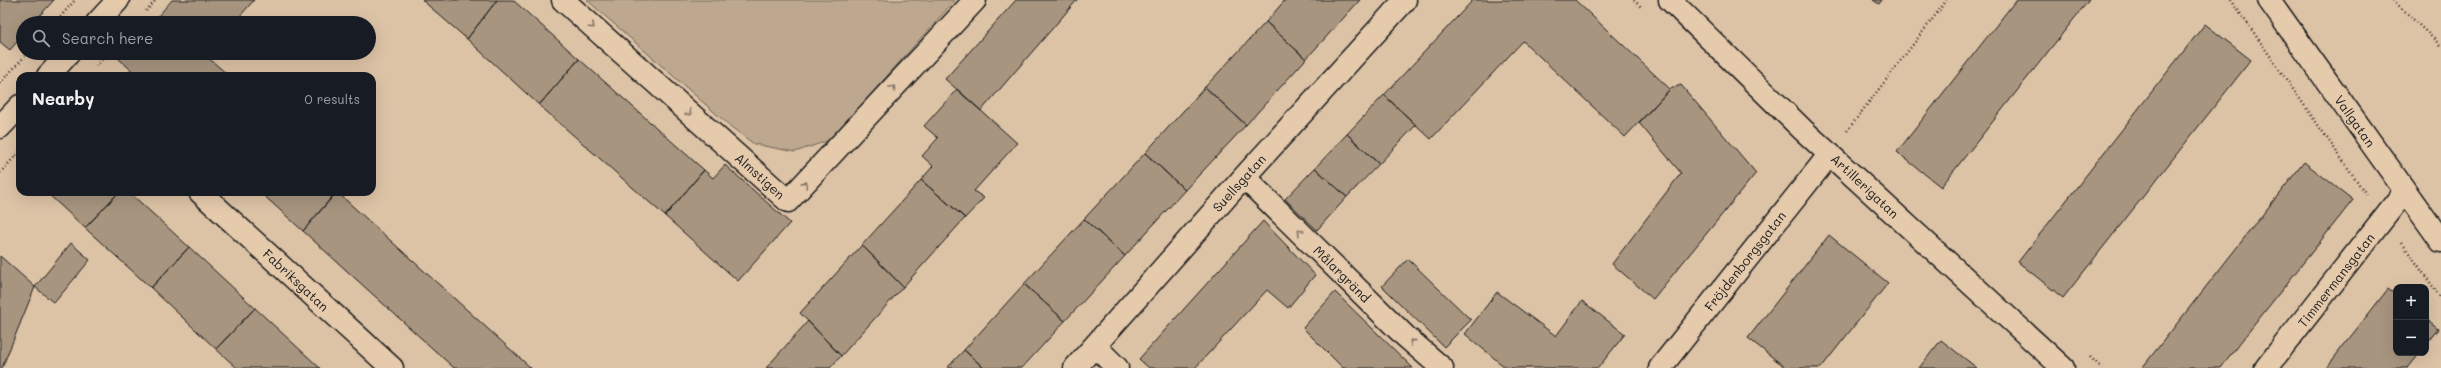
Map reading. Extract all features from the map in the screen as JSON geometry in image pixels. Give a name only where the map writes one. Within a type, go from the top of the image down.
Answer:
[{"type":"street","points":[[103,16],[118,0]]},
{"type":"street","name":"Almstigen","points":[[563,0],[788,202],[975,0]]},
{"type":"street","name":"Suellsgatan","points":[[1075,368],[1244,177],[1405,0]]},
{"type":"street","name":"Artillerigatan","points":[[1670,0],[1803,130],[2063,368]]},
{"type":"street","name":"Vallgatan","points":[[2269,0],[2441,241]]},
{"type":"street","points":[[0,127],[16,110]]},
{"type":"street","name":"Fröjdenborgsgatan","points":[[1660,368],[1830,154]]},
{"type":"street","name":"Målargränd","points":[[1244,177],[1405,336],[1442,368]]},
{"type":"street","name":"Timmermansgatan","points":[[2266,368],[2405,191]]},
{"type":"street","name":"Fabriksgatan","points":[[204,196],[392,368]]},
{"type":"street","points":[[1095,346],[1117,368]]},
{"type":"path","points":[[61,16],[75,0]]},
{"type":"path","points":[[1830,154],[1947,0]]},
{"type":"path","points":[[2231,0],[2441,298]]},
{"type":"path","points":[[2393,0],[2441,46]]},
{"type":"path","points":[[0,83],[21,60]]},
{"type":"path","points":[[69,68],[90,60]]},
{"type":"path","points":[[0,173],[16,155]]},
{"type":"shaded area","points":[[587,0],[955,0],[830,140],[795,152],[754,144],[730,126]]},
{"type":"building","points":[[0,0],[54,0],[39,16],[16,16],[16,43],[10,50],[0,42]]},
{"type":"building","points":[[172,0],[254,0],[240,16],[158,16]]},
{"type":"building","points":[[422,0],[497,0],[467,39]]},
{"type":"building","points":[[497,0],[513,0],[579,59],[539,105],[467,39]]},
{"type":"building","points":[[1016,0],[1077,0],[981,111],[945,79]]},
{"type":"building","points":[[1285,0],[1360,0],[1306,59],[1266,22]]},
{"type":"building","points":[[1473,0],[1575,0],[1670,89],[1625,137],[1523,41],[1431,139],[1384,95]]},
{"type":"building","points":[[1873,0],[1882,0],[1879,4]]},
{"type":"building","points":[[2016,0],[2089,0],[1941,187],[1897,152]]},
{"type":"building","points":[[1266,22],[1306,59],[1246,125],[1205,87]]},
{"type":"building","points":[[2205,24],[2251,60],[2063,298],[2018,262]]},
{"type":"building","points":[[579,59],[704,170],[665,216],[539,105]]},
{"type":"building","points":[[120,60],[211,60],[225,72],[134,72]]},
{"type":"building","points":[[1681,85],[1756,173],[1653,299],[1612,264],[1681,173],[1639,123],[1670,89]]},
{"type":"building","points":[[1205,87],[1246,125],[1185,190],[1145,153]]},
{"type":"building","points":[[957,89],[1017,143],[974,191],[984,198],[965,218],[921,180],[933,166],[922,156],[938,138],[924,126]]},
{"type":"building","points":[[1384,95],[1416,125],[1379,164],[1347,134]]},
{"type":"building","points":[[1347,134],[1379,164],[1347,197],[1315,168]]},
{"type":"building","points":[[1145,153],[1185,190],[1125,256],[1084,219]]},
{"type":"building","points":[[2304,162],[2353,200],[2220,368],[2142,368]]},
{"type":"building","points":[[725,165],[790,223],[738,281],[665,216],[704,170],[713,178]]},
{"type":"building","points":[[1315,168],[1347,197],[1317,230],[1285,199]]},
{"type":"building","points":[[921,180],[965,218],[903,287],[862,245]]},
{"type":"building","points":[[50,196],[115,196],[85,228]]},
{"type":"building","points":[[115,196],[133,196],[189,247],[151,288],[85,228]]},
{"type":"building","points":[[264,196],[333,196],[303,231]]},
{"type":"building","points":[[334,196],[341,196],[531,368],[454,368],[303,231]]},
{"type":"building","points":[[1084,219],[1125,256],[1065,321],[1024,284]]},
{"type":"building","points":[[1263,221],[1315,275],[1288,308],[1267,290],[1195,368],[1149,368],[1139,359]]},
{"type":"building","points":[[1829,235],[1888,283],[1821,368],[1786,368],[1748,338]]},
{"type":"building","points":[[71,243],[90,260],[54,303],[35,287]]},
{"type":"building","points":[[862,245],[903,287],[841,356],[800,313]]},
{"type":"building","points":[[189,247],[255,308],[216,349],[151,288]]},
{"type":"building","points":[[0,256],[35,287],[2,368],[0,368]]},
{"type":"building","points":[[1408,259],[1471,320],[1444,347],[1382,286]]},
{"type":"building","points":[[1024,284],[1065,321],[1022,368],[984,368],[964,350]]},
{"type":"building","points":[[2388,289],[2393,293],[2393,356],[2418,356],[2408,368],[2326,368]]},
{"type":"building","points":[[1335,292],[1413,368],[1343,368],[1303,328]]},
{"type":"building","points":[[1497,292],[1556,336],[1582,301],[1625,334],[1598,368],[1506,368],[1465,334]]},
{"type":"building","points":[[255,308],[320,368],[237,368],[216,349]]},
{"type":"building","points":[[808,321],[841,356],[830,368],[766,368]]},
{"type":"building","points":[[2429,321],[2439,329],[2429,341]]},
{"type":"building","points":[[1941,340],[1977,368],[1919,368]]},
{"type":"building","points":[[964,350],[984,368],[947,368]]}]
